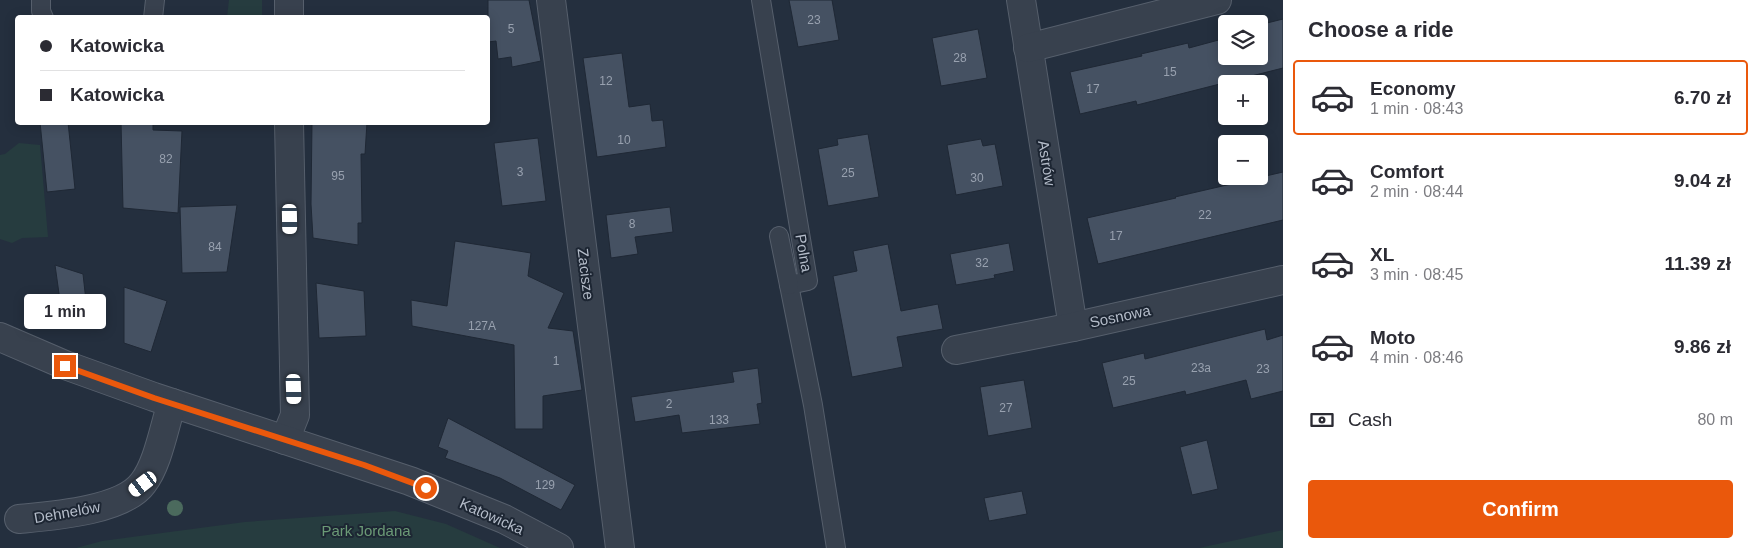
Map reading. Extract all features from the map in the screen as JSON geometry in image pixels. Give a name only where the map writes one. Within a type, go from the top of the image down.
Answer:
[{"type":"street","points":[[289,0],[289,15]]},
{"type":"street","name":"Zacisze","points":[[551,0],[620,548]]},
{"type":"street","name":"Astrów","points":[[1021,0],[1073,327]]},
{"type":"street","points":[[1028,48],[1217,0]]},
{"type":"street","points":[[285,440],[294,415],[289,125]]},
{"type":"street","name":"Sosnowa","points":[[956,350],[1073,327],[1283,280]]},
{"type":"street","name":"Katowicka","points":[[0,337],[65,366],[419,485],[504,519],[559,548]]},
{"type":"street","name":"Dehnelów","points":[[19,520],[72,513],[104,506],[126,497],[143,484],[157,456],[172,403]]},
{"type":"lane","points":[[42,0],[41,11],[43,15]]},
{"type":"lane","points":[[153,15],[155,0]]},
{"type":"lane","name":"Polna","points":[[761,0],[808,281],[789,285],[813,405],[836,548]]},
{"type":"lane","points":[[779,236],[789,285]]},
{"type":"green space","points":[[229,0],[262,0],[262,15],[227,15]]},
{"type":"green space","points":[[19,143],[40,145],[48,237],[22,238],[12,243],[0,239],[0,155],[5,154]]},
{"type":"green space","name":"Park Jordana","points":[[395,511],[446,524],[500,548],[76,548],[102,541],[245,522]]},
{"type":"green space","points":[[1283,530],[1283,548],[1199,548]]},
{"type":"building","points":[[488,0],[529,0],[541,61],[512,67],[511,57],[498,59],[496,41],[490,42],[490,15],[488,15]]},
{"type":"building","points":[[789,0],[832,0],[839,40],[798,47]]},
{"type":"building","points":[[1283,19],[1283,68],[1255,75],[1218,75],[1218,84],[1137,105],[1136,101],[1080,114],[1070,72],[1142,56],[1141,54],[1188,43],[1189,48],[1218,40],[1218,65],[1268,65],[1268,23]]},
{"type":"building","points":[[978,29],[987,78],[941,86],[932,38]]},
{"type":"building","points":[[622,53],[629,107],[650,104],[652,121],[663,120],[666,147],[597,157],[583,58]]},
{"type":"building","points":[[40,125],[68,125],[75,189],[47,192]]},
{"type":"building","points":[[121,125],[153,125],[153,130],[182,131],[178,213],[123,208]]},
{"type":"building","points":[[312,125],[367,125],[365,154],[361,154],[362,223],[358,223],[358,245],[313,238],[311,204]]},
{"type":"building","points":[[868,134],[879,197],[828,206],[818,149],[838,145],[837,139]]},
{"type":"building","points":[[538,138],[546,201],[502,206],[494,143]]},
{"type":"building","points":[[981,139],[983,146],[995,144],[1003,186],[956,195],[947,145]]},
{"type":"building","points":[[1283,172],[1283,220],[1098,264],[1087,218],[1227,185],[1268,185],[1268,175]]},
{"type":"building","points":[[237,205],[227,272],[182,273],[180,207]]},
{"type":"building","points":[[670,207],[673,232],[635,237],[638,254],[611,258],[606,215]]},
{"type":"building","points":[[455,241],[531,253],[528,276],[564,293],[548,328],[573,331],[582,390],[543,396],[543,429],[515,429],[514,345],[412,326],[411,300],[447,306]]},
{"type":"building","points":[[1009,243],[1014,271],[994,275],[995,278],[956,285],[950,254]]},
{"type":"building","points":[[888,244],[901,311],[938,304],[943,329],[897,337],[903,367],[852,377],[833,276],[857,271],[853,251]]},
{"type":"building","points":[[55,265],[83,274],[89,328],[62,315]]},
{"type":"building","points":[[316,283],[364,291],[366,336],[319,338]]},
{"type":"building","points":[[124,287],[167,301],[151,352],[124,343]]},
{"type":"building","points":[[1265,329],[1267,340],[1283,335],[1283,391],[1251,399],[1246,380],[1186,395],[1185,391],[1113,408],[1102,363],[1144,353],[1145,359]]},
{"type":"building","points":[[758,368],[762,403],[757,404],[760,424],[682,433],[679,415],[635,422],[631,397],[734,382],[732,372]]},
{"type":"building","points":[[1024,380],[1032,428],[988,436],[980,387]]},
{"type":"building","points":[[448,418],[575,485],[561,510],[500,478],[445,458],[448,451],[438,447]]},
{"type":"building","points":[[1207,440],[1218,489],[1192,495],[1180,447]]},
{"type":"building","points":[[1022,491],[1027,514],[989,521],[984,498]]},
{"type":"route","points":[[65,366],[154,398],[364,465],[426,488]]}]
